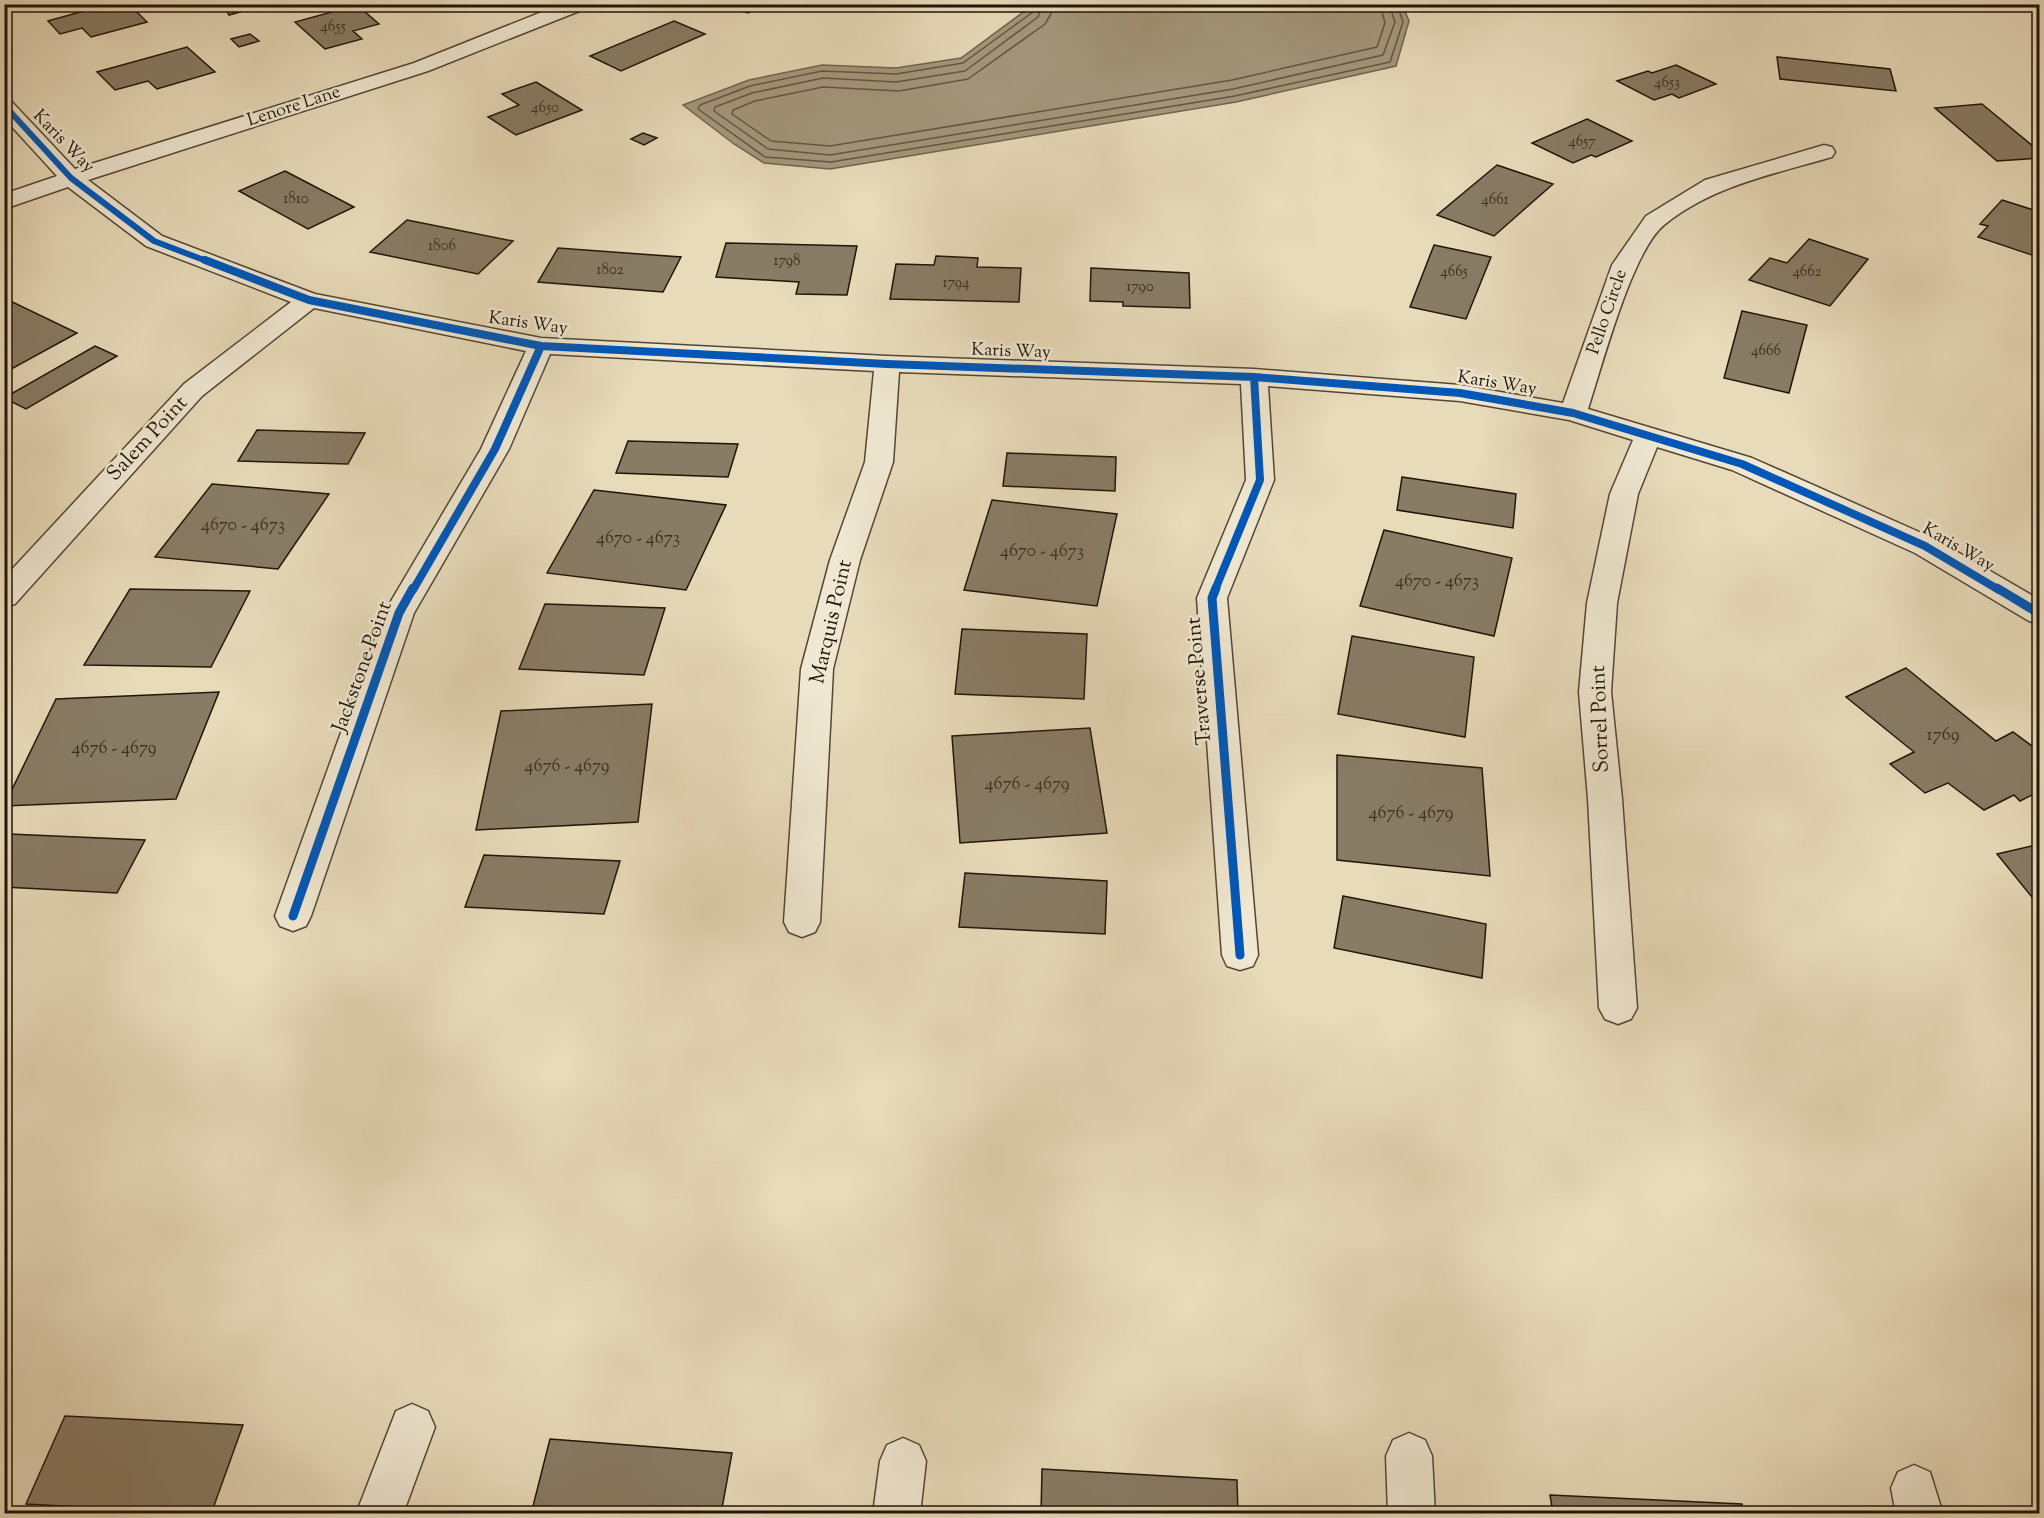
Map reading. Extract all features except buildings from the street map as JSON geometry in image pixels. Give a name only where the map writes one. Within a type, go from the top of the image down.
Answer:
[{"type":"street","name":"Lenore Lane","points":[[4,202],[71,178],[421,67],[580,4]]},
{"type":"street","name":"Karis Way","points":[[4,105],[71,178],[154,241],[309,300],[541,346],[887,364],[1254,377],[1460,393],[1573,413],[1743,464],[1925,546],[2040,614]]},
{"type":"street","name":"Pello Circle","points":[[1573,413],[1624,265],[1654,221],[1713,185],[1824,152]]},
{"type":"street","name":"Salem Point","points":[[4,597],[194,390],[309,300]]},
{"type":"street","name":"Jackstone Point","points":[[293,916],[399,613],[495,449],[541,346]]},
{"type":"street","name":"Marquis Point","points":[[802,922],[817,669],[845,560],[879,462],[887,364]]},
{"type":"street","name":"Traverse Point","points":[[1240,955],[1212,598],[1260,480],[1254,377]]},
{"type":"street","name":"Sorrel Point","points":[[1618,1008],[1605,799],[1595,692],[1602,603],[1623,494],[1648,436]]},
{"type":"street","points":[[379,1514],[412,1427]]},
{"type":"street","points":[[1409,1456],[1412,1514]]},
{"type":"street","points":[[896,1514],[903,1461]]},
{"type":"water","points":[[1402,4],[1409,21],[1396,66],[1236,102],[830,169],[764,163],[734,144],[683,105],[749,80],[822,65],[896,68],[961,58],[1033,5]]},
{"type":"cycle path","points":[[4,105],[71,178],[154,241],[309,300],[541,346],[887,364],[1254,377],[1460,393],[1573,413],[1742,464],[1925,546],[2040,614]]},
{"type":"cycle path","points":[[293,916],[399,613],[495,449],[541,346]]},
{"type":"cycle path","points":[[1240,955],[1212,598],[1260,480],[1254,377]]}]
